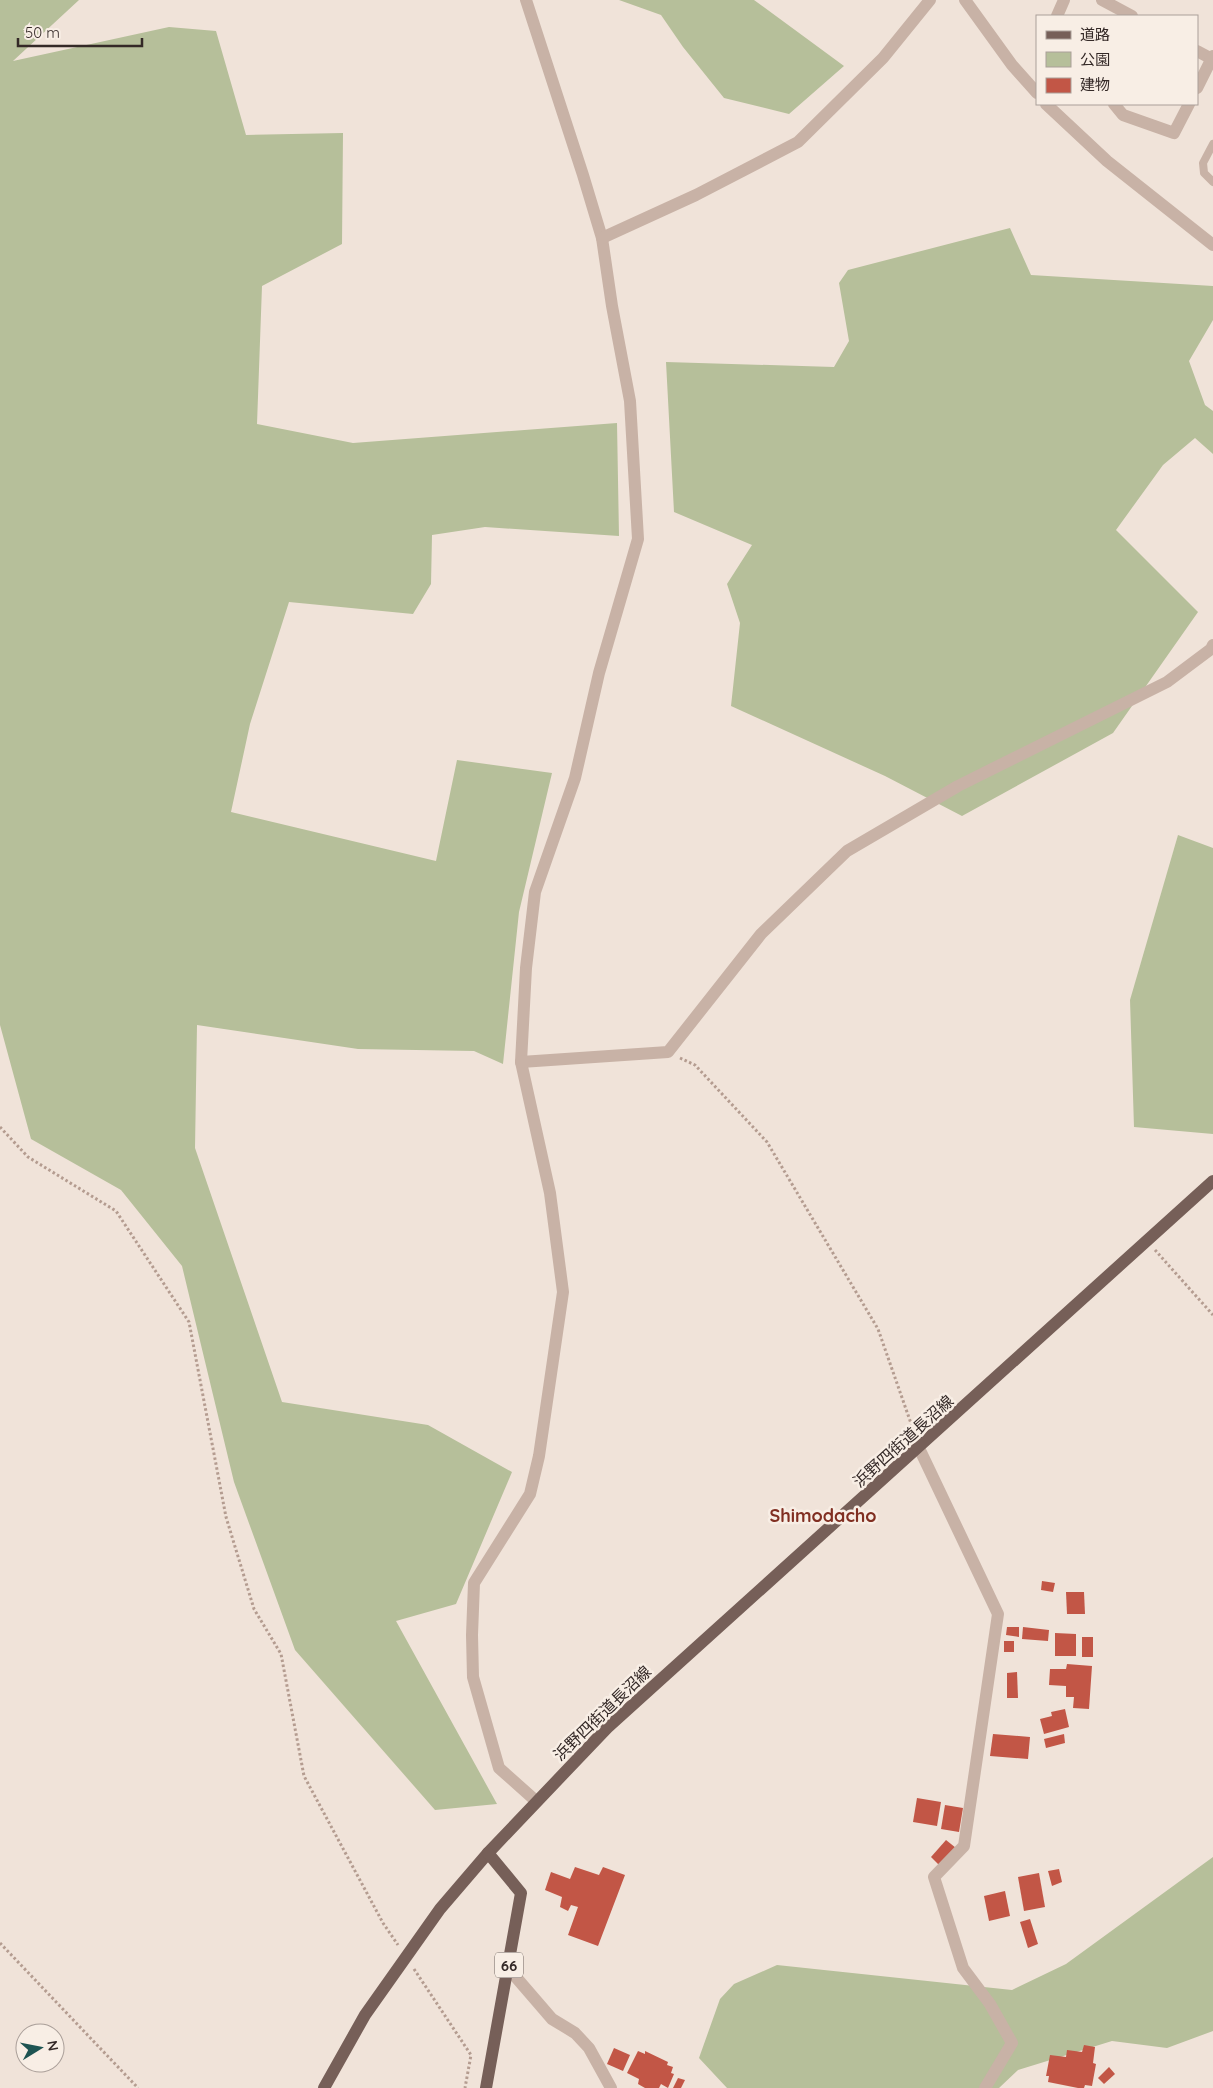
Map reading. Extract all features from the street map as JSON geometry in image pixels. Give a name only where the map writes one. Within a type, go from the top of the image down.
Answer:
[{"type":"main road","name":"浜野四街道長沼線","points":[[324,2088],[365,2015],[440,1909],[488,1853],[607,1728],[920,1448],[1213,1181]]},
{"type":"main road","name":"66","points":[[486,2088],[521,1893],[488,1853]]},
{"type":"street","points":[[526,0],[602,238],[612,306],[630,401],[638,539],[599,673],[575,778],[535,892],[526,968],[521,1062],[550,1193],[563,1292],[539,1456],[530,1494],[474,1583],[473,1677],[499,1768],[536,1801]]},
{"type":"street","points":[[602,238],[696,195],[798,142],[882,58],[930,0]]},
{"type":"street","points":[[965,0],[1012,65],[1036,92]]},
{"type":"street","points":[[1057,15],[1064,0]]},
{"type":"street","points":[[1102,0],[1130,15]]},
{"type":"street","points":[[1198,51],[1212,57],[1198,86]]},
{"type":"street","points":[[1047,105],[1107,161],[1213,245]]},
{"type":"street","points":[[1115,105],[1123,115],[1174,133],[1188,105]]},
{"type":"street","points":[[521,1062],[668,1052],[761,934],[848,850],[958,786],[1168,682],[1213,645]]},
{"type":"street","points":[[920,1448],[998,1614],[964,1846],[934,1878],[963,1968],[990,2004],[1012,2043],[985,2088]]},
{"type":"street","points":[[508,1968],[552,2019],[575,2033],[589,2048],[611,2088]]},
{"type":"lane","points":[[1213,144],[1203,163],[1204,173],[1213,182]]},
{"type":"path","points":[[668,1052],[695,1066],[767,1142],[878,1330],[920,1448]]},
{"type":"path","points":[[0,1127],[28,1157],[116,1211],[189,1322],[226,1517],[254,1609],[281,1654],[304,1776],[383,1923],[400,1948]]},
{"type":"path","points":[[1147,1241],[1213,1315]]},
{"type":"path","points":[[0,1943],[138,2088]]},
{"type":"path","points":[[411,1964],[471,2056],[465,2088]]},
{"type":"green space","points":[[0,0],[79,0],[13,61],[169,27],[216,31],[246,135],[343,133],[342,244],[262,286],[257,424],[353,443],[617,423],[619,536],[485,527],[432,535],[431,584],[413,614],[289,602],[250,724],[231,812],[436,861],[457,760],[552,773],[519,912],[503,1064],[474,1051],[358,1049],[197,1025],[195,1148],[282,1402],[428,1425],[512,1472],[456,1604],[396,1621],[497,1804],[435,1810],[295,1650],[234,1482],[182,1266],[121,1190],[31,1139],[0,1025]]},
{"type":"green space","points":[[619,0],[754,0],[844,66],[789,114],[724,98],[683,47],[661,15]]},
{"type":"green space","points":[[1010,228],[1031,275],[1213,286],[1213,320],[1189,361],[1205,405],[1213,411],[1213,454],[1195,438],[1163,465],[1116,530],[1198,612],[1113,733],[962,816],[885,776],[731,706],[740,623],[727,584],[752,545],[674,512],[666,362],[834,367],[849,341],[839,283],[848,270]]},
{"type":"green space","points":[[1178,835],[1213,848],[1213,1134],[1134,1127],[1130,1000]]},
{"type":"green space","points":[[1213,1857],[1213,2031],[1167,2048],[1112,2041],[1018,2070],[999,2088],[727,2088],[699,2058],[720,1999],[734,1984],[777,1965],[1012,1990],[1066,1964]]},
{"type":"building","points":[[1042,1581],[1055,1583],[1053,1592],[1041,1590]]},
{"type":"building","points":[[1066,1592],[1084,1592],[1085,1614],[1067,1614]]},
{"type":"building","points":[[1007,1627],[1019,1627],[1019,1637],[1006,1635]]},
{"type":"building","points":[[1023,1627],[1049,1630],[1048,1641],[1022,1639]]},
{"type":"building","points":[[1055,1633],[1076,1634],[1076,1656],[1055,1656]]},
{"type":"building","points":[[1082,1637],[1093,1637],[1093,1657],[1082,1657]]},
{"type":"building","points":[[1004,1641],[1014,1641],[1014,1652],[1004,1652]]},
{"type":"building","points":[[1067,1664],[1092,1666],[1089,1709],[1073,1708],[1074,1697],[1066,1697],[1066,1686],[1049,1685],[1050,1669],[1066,1669]]},
{"type":"building","points":[[1017,1672],[1018,1698],[1007,1698],[1007,1673]]},
{"type":"building","points":[[1065,1709],[1069,1727],[1044,1734],[1040,1719],[1052,1716],[1051,1712]]},
{"type":"building","points":[[993,1734],[1030,1737],[1028,1759],[990,1756]]},
{"type":"building","points":[[1064,1734],[1065,1743],[1046,1748],[1044,1739]]},
{"type":"building","points":[[917,1798],[941,1802],[937,1826],[913,1822]]},
{"type":"building","points":[[945,1805],[963,1808],[959,1832],[941,1829]]},
{"type":"building","points":[[946,1840],[956,1848],[940,1866],[931,1857]]},
{"type":"building","points":[[575,1867],[599,1875],[603,1867],[625,1875],[598,1946],[568,1935],[578,1907],[571,1905],[568,1911],[560,1907],[562,1897],[545,1890],[551,1872],[570,1879]]},
{"type":"building","points":[[1059,1869],[1062,1882],[1052,1886],[1048,1871]]},
{"type":"building","points":[[1039,1873],[1045,1907],[1024,1911],[1018,1877]]},
{"type":"building","points":[[1005,1891],[1010,1916],[989,1921],[984,1896]]},
{"type":"building","points":[[1030,1919],[1038,1944],[1028,1948],[1020,1922]]},
{"type":"building","points":[[1084,2045],[1095,2047],[1093,2063],[1096,2064],[1092,2086],[1085,2085],[1084,2088],[1078,2088],[1048,2082],[1049,2076],[1046,2076],[1050,2055],[1066,2057],[1067,2050],[1082,2052]]},
{"type":"building","points":[[614,2048],[630,2055],[623,2071],[607,2064]]},
{"type":"building","points":[[638,2051],[645,2054],[645,2051],[668,2062],[667,2065],[673,2067],[671,2073],[674,2074],[668,2088],[661,2084],[659,2088],[645,2088],[638,2084],[639,2079],[627,2073]]},
{"type":"building","points":[[1109,2067],[1115,2074],[1104,2084],[1098,2078]]},
{"type":"building","points":[[678,2078],[685,2080],[681,2088],[673,2088]]},
{"type":"district","name":"Shimodacho","points":[[823,1515]]}]
